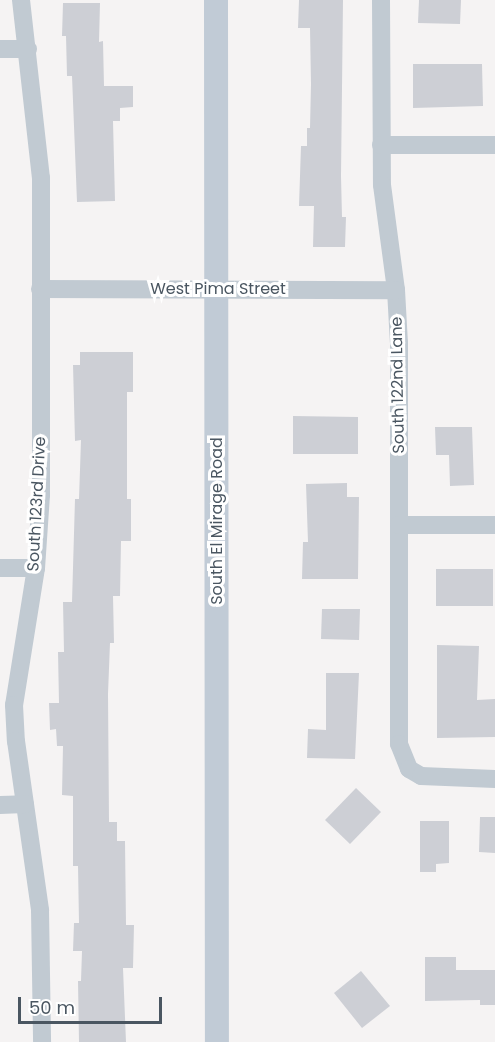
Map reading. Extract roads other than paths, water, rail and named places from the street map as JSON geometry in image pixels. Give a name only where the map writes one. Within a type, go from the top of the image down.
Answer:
[{"type":"main road","name":"South El Mirage Road","points":[[216,0],[217,1042]]},
{"type":"street","name":"South 123rd Drive","points":[[21,0],[41,178],[41,495],[36,568],[14,705],[40,910],[42,1042]]},
{"type":"street","name":"South 122nd Lane","points":[[381,0],[383,201],[396,290],[399,343],[398,730],[401,751],[409,769],[421,776],[434,779],[495,779]]},
{"type":"street","points":[[0,49],[28,49]]},
{"type":"street","points":[[381,145],[495,145]]},
{"type":"street","name":"West Pima Street","points":[[40,289],[396,290]]},
{"type":"street","points":[[399,525],[495,525]]},
{"type":"street","points":[[0,568],[36,568]]},
{"type":"street","points":[[0,805],[25,804]]}]
